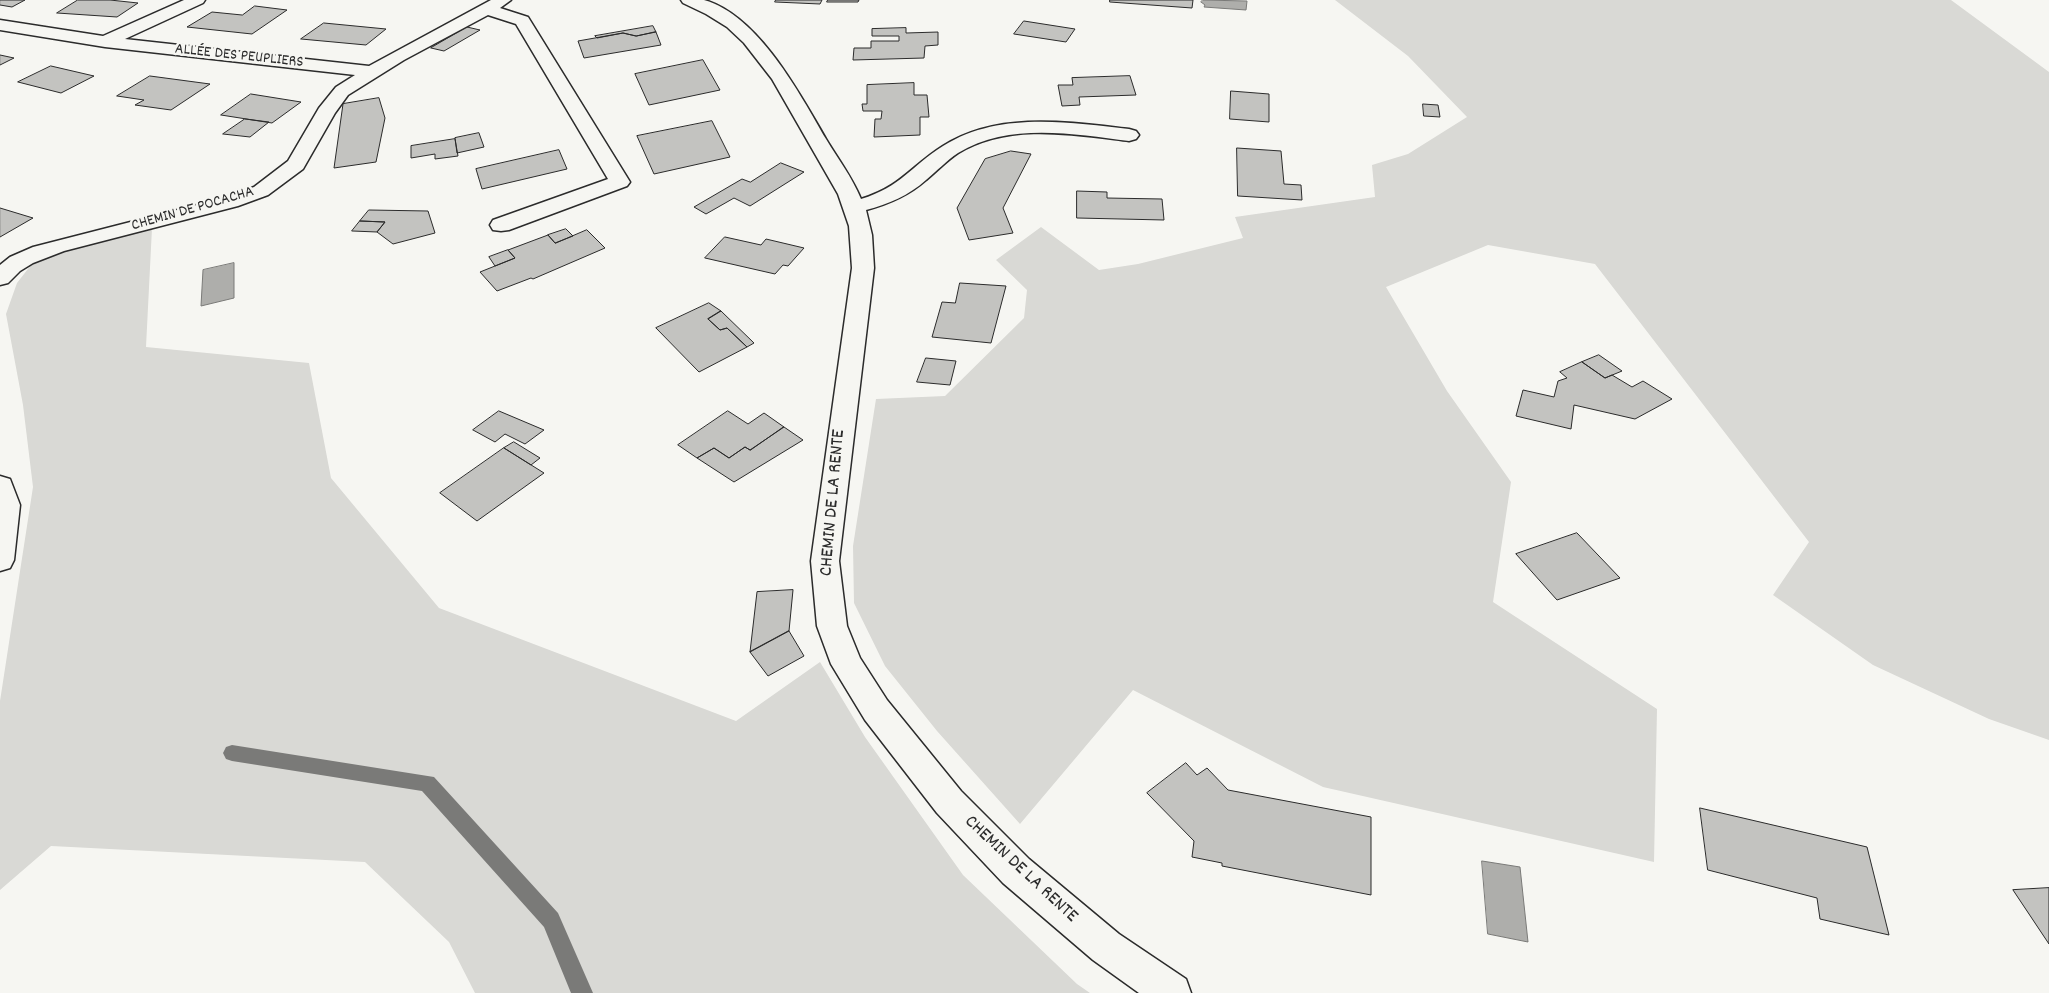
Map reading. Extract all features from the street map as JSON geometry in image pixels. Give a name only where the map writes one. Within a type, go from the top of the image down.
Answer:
[{"type":"street","name":"ALLÉE DES PEUPLIERS","points":[[105,42],[197,0]]},
{"type":"street","name":"CHEMIN DE LA RENTE","points":[[689,0],[713,10],[735,24],[760,48],[789,91],[853,206],[863,240],[863,268],[825,561],[832,626],[847,664],[876,710],[949,802],[1016,872],[1106,947],[1172,993]]},
{"type":"street","points":[[495,4],[522,20],[620,182],[501,225]]},
{"type":"street","name":"CHEMIN DE POCACHA","points":[[0,278],[17,262],[49,248],[231,202],[261,191],[296,165],[335,99],[342,91],[495,4]]},
{"type":"street","name":"ALLÉE DES PEUPLIERS","points":[[0,25],[105,42],[373,72]]},
{"type":"street","points":[[853,206],[881,200],[894,194],[907,186],[954,147],[979,136],[1001,130],[1068,128],[1129,135]]},
{"type":"street","points":[[0,486],[6,505],[0,560]]},
{"type":"shaded area","points":[[1203,0],[1247,1],[1246,10],[1204,7],[1205,5],[1201,2]]},
{"type":"shaded area","points":[[1335,0],[1951,0],[2049,72],[2049,740],[1989,719],[1873,665],[1773,595],[1809,542],[1595,264],[1488,245],[1386,287],[1447,391],[1511,482],[1493,602],[1657,709],[1654,862],[1323,787],[1133,690],[1020,824],[937,731],[885,666],[854,603],[853,546],[876,399],[945,396],[1024,318],[1027,290],[996,260],[1041,227],[1099,270],[1138,264],[1243,238],[1235,217],[1375,197],[1372,165],[1408,154],[1467,117],[1408,56]]},
{"type":"shaded area","points":[[152,228],[146,347],[309,363],[331,478],[439,608],[736,721],[820,662],[865,737],[963,875],[1077,984],[1090,993],[475,993],[449,942],[365,862],[51,846],[0,890],[0,701],[33,487],[23,405],[6,314],[17,283],[31,265],[58,253]]},
{"type":"shaded area","points":[[234,263],[234,298],[201,306],[203,270]]},
{"type":"shaded area","points":[[1482,861],[1520,867],[1528,942],[1488,934]]},
{"type":"building","points":[[0,0],[25,0],[12,7],[0,5]]},
{"type":"building","points":[[78,0],[110,0],[138,3],[117,17],[57,13]]},
{"type":"building","points":[[776,0],[822,0],[820,4],[775,2]]},
{"type":"building","points":[[828,0],[859,0],[858,2],[827,2]]},
{"type":"building","points":[[1110,0],[1193,0],[1192,8],[1110,2]]},
{"type":"building","points":[[255,6],[287,10],[252,34],[187,27],[212,12],[242,15]]},
{"type":"building","points":[[1024,21],[1075,29],[1066,42],[1014,34]]},
{"type":"building","points":[[324,23],[386,29],[366,45],[301,39]]},
{"type":"building","points":[[653,26],[656,32],[636,36],[623,33],[597,38],[595,36]]},
{"type":"building","points":[[467,27],[480,30],[444,51],[431,48]]},
{"type":"building","points":[[906,28],[906,33],[938,32],[938,45],[925,46],[924,58],[853,60],[854,48],[871,48],[871,41],[899,41],[899,36],[872,36],[872,29]]},
{"type":"building","points":[[656,32],[661,45],[584,58],[578,41],[623,33],[636,36]]},
{"type":"building","points":[[0,55],[14,58],[0,65]]},
{"type":"building","points":[[703,60],[720,90],[649,105],[635,74]]},
{"type":"building","points":[[51,66],[94,76],[61,93],[18,82]]},
{"type":"building","points":[[150,76],[210,84],[171,110],[135,105],[144,100],[117,96]]},
{"type":"building","points":[[1130,76],[1136,95],[1079,97],[1080,105],[1062,106],[1058,85],[1073,85],[1072,78]]},
{"type":"building","points":[[914,83],[914,95],[927,95],[929,117],[920,117],[920,135],[874,137],[875,119],[881,119],[882,111],[863,111],[862,104],[867,104],[867,85]]},
{"type":"building","points":[[1231,91],[1269,94],[1269,122],[1230,119]]},
{"type":"building","points":[[251,94],[301,102],[272,123],[221,115]]},
{"type":"building","points":[[379,98],[385,118],[376,162],[334,168],[343,104]]},
{"type":"building","points":[[1423,104],[1438,105],[1440,117],[1424,116]]},
{"type":"building","points":[[245,119],[269,122],[250,137],[223,134]]},
{"type":"building","points":[[712,121],[730,157],[654,174],[637,136]]},
{"type":"building","points":[[479,133],[484,147],[457,153],[455,138]]},
{"type":"building","points":[[455,139],[458,156],[435,159],[435,154],[411,158],[411,146]]},
{"type":"building","points":[[1237,148],[1281,151],[1284,184],[1301,185],[1302,200],[1238,196]]},
{"type":"building","points":[[559,150],[567,169],[482,189],[476,169]]},
{"type":"building","points":[[1011,151],[1031,154],[1003,208],[1013,233],[969,240],[957,208],[985,159]]},
{"type":"building","points":[[781,163],[804,172],[750,206],[734,198],[706,214],[694,207],[742,179],[750,182]]},
{"type":"building","points":[[1077,191],[1107,192],[1107,198],[1162,199],[1164,220],[1077,218]]},
{"type":"building","points":[[0,208],[33,218],[0,237]]},
{"type":"building","points":[[369,210],[428,211],[435,233],[393,244],[377,232],[385,222],[360,221]]},
{"type":"building","points":[[360,221],[385,222],[377,232],[352,231]]},
{"type":"building","points":[[566,229],[573,236],[555,243],[548,235]]},
{"type":"building","points":[[587,230],[605,248],[533,279],[531,278],[497,291],[480,272],[515,258],[508,250],[548,235],[555,243]]},
{"type":"building","points":[[725,237],[761,245],[766,239],[804,248],[788,266],[783,265],[775,274],[705,258]]},
{"type":"building","points":[[508,250],[515,258],[495,266],[489,257]]},
{"type":"building","points":[[960,283],[1006,286],[991,343],[932,337],[942,302],[955,303]]},
{"type":"building","points":[[709,303],[721,311],[708,319],[720,330],[727,328],[747,347],[699,372],[656,328]]},
{"type":"building","points":[[721,311],[754,343],[747,347],[727,328],[720,330],[708,319]]},
{"type":"building","points":[[1599,355],[1622,371],[1605,378],[1582,362]]},
{"type":"building","points":[[926,358],[956,361],[950,385],[917,382]]},
{"type":"building","points":[[1582,362],[1605,378],[1612,375],[1632,387],[1643,381],[1672,399],[1635,419],[1574,405],[1571,429],[1516,416],[1523,390],[1554,397],[1558,381],[1567,378],[1560,372]]},
{"type":"building","points":[[499,411],[544,430],[525,444],[505,434],[495,442],[473,430]]},
{"type":"building","points":[[728,411],[748,424],[764,413],[784,427],[750,450],[745,447],[729,458],[714,448],[697,458],[678,445]]},
{"type":"building","points":[[784,427],[803,440],[734,482],[697,458],[714,448],[729,458],[745,447],[750,450]]},
{"type":"building","points":[[514,442],[540,458],[531,465],[504,448]]},
{"type":"building","points":[[504,448],[544,473],[477,521],[440,493]]},
{"type":"building","points":[[1577,533],[1620,578],[1557,600],[1516,554]]},
{"type":"building","points":[[793,590],[789,631],[750,652],[757,592]]},
{"type":"building","points":[[789,631],[804,656],[768,676],[750,652]]},
{"type":"building","points":[[1186,763],[1197,775],[1207,768],[1228,790],[1371,817],[1371,895],[1222,866],[1222,863],[1192,857],[1194,841],[1147,793]]},
{"type":"building","points":[[1700,808],[1867,847],[1889,935],[1820,919],[1817,898],[1708,870]]},
{"type":"building","points":[[2049,888],[2049,944],[2013,890]]},
{"type":"waterway","points":[[232,753],[427,783],[551,920],[582,993]]}]
